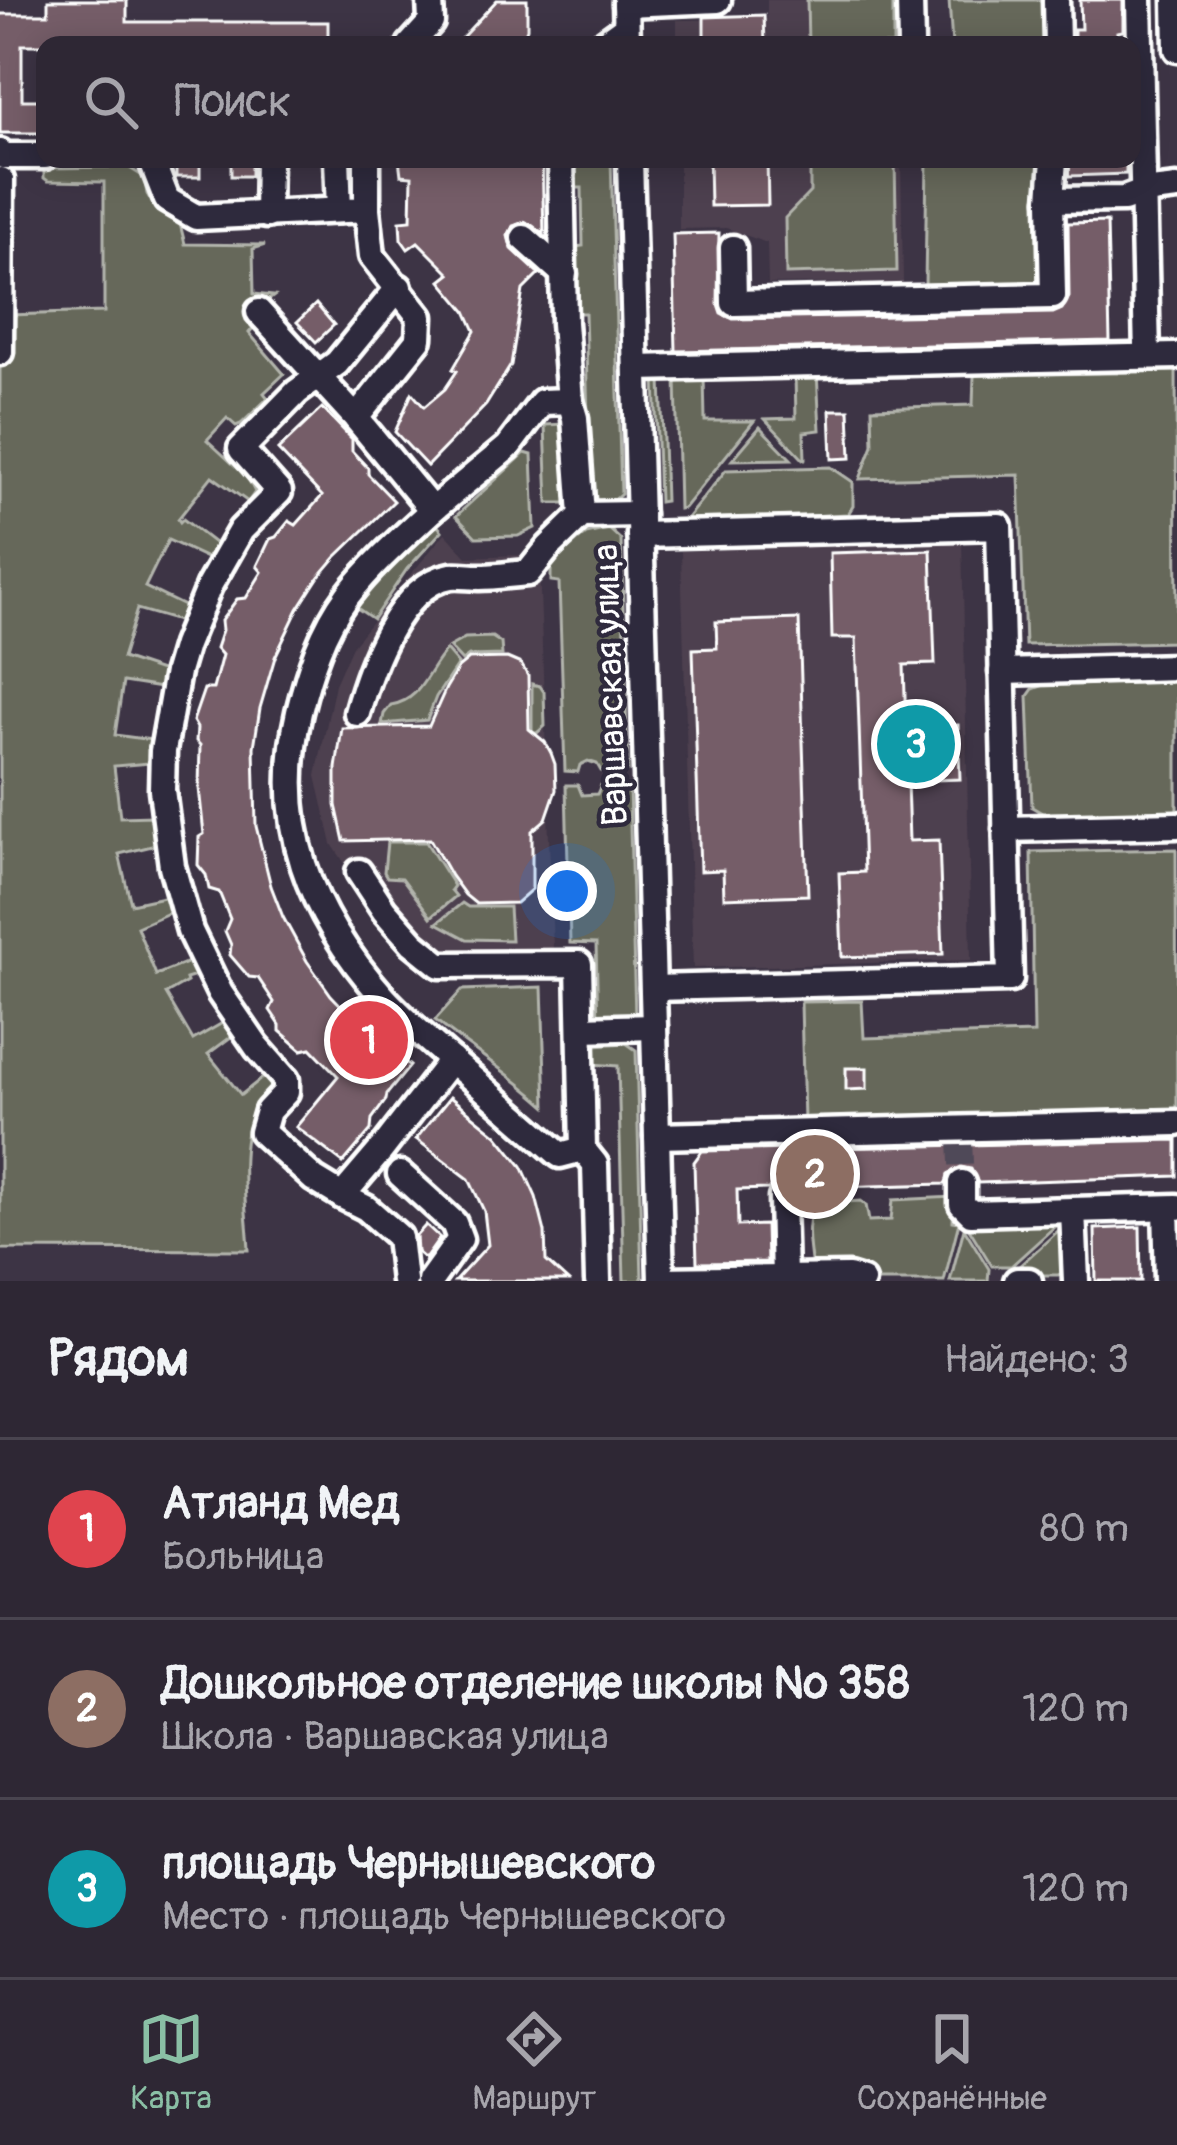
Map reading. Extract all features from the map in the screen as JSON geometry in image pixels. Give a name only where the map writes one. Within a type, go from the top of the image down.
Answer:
[{"type":"street","points":[[418,36],[431,22],[430,0]]},
{"type":"street","points":[[626,19],[718,0]]},
{"type":"street","points":[[910,0],[911,36]]},
{"type":"street","points":[[1056,0],[1057,36]]},
{"type":"street","points":[[1137,36],[1139,0]]},
{"type":"street","points":[[1176,0],[1177,49]]},
{"type":"street","points":[[1141,151],[1147,356]]},
{"type":"street","points":[[0,152],[3,156],[36,156]]},
{"type":"street","points":[[155,168],[167,200],[196,217],[367,209]]},
{"type":"street","points":[[267,214],[268,168]]},
{"type":"street","points":[[337,168],[339,210]]},
{"type":"street","points":[[356,418],[419,339],[420,317],[372,256],[367,168]]},
{"type":"street","points":[[357,713],[383,638],[430,584],[451,576],[528,573],[582,515],[564,322],[561,168]]},
{"type":"street","name":"Варшавская улица","points":[[630,168],[661,1281]]},
{"type":"street","points":[[733,248],[734,303],[1053,296],[1053,168]]},
{"type":"street","points":[[0,352],[1,180]]},
{"type":"street","points":[[1051,200],[1124,199],[1177,188]]},
{"type":"street","points":[[533,238],[564,267]]},
{"type":"street","points":[[399,287],[337,363],[297,392],[241,449],[278,492],[241,530],[208,586],[184,645],[164,751],[162,790],[172,866],[190,931],[236,1017],[286,1080],[286,1092],[268,1111],[262,1132],[314,1179],[366,1208],[399,1237],[404,1281]]},
{"type":"street","points":[[259,312],[432,510]]},
{"type":"street","points":[[636,368],[1177,356]]},
{"type":"street","points":[[571,400],[542,402],[508,447],[432,510],[347,597],[320,642],[306,681],[288,786],[305,874],[348,952],[385,1000],[560,1155],[583,1149]]},
{"type":"street","points":[[582,515],[640,525],[998,526],[1010,979],[653,988]]},
{"type":"street","points":[[1002,671],[1177,667]]},
{"type":"street","points":[[1006,829],[1177,825]]},
{"type":"street","points":[[358,872],[383,910],[413,944],[440,965],[579,964],[583,1149],[595,1164],[598,1281]]},
{"type":"street","points":[[581,1029],[654,1027]]},
{"type":"street","points":[[342,1196],[451,1060]]},
{"type":"street","points":[[657,1136],[960,1135],[1177,1123]]},
{"type":"street","points":[[400,1174],[454,1223],[460,1239],[430,1281]]},
{"type":"street","points":[[962,1183],[962,1204],[971,1213],[1172,1208],[1168,1281]]},
{"type":"street","points":[[782,1198],[784,1278]]},
{"type":"street","points":[[1073,1210],[1076,1281]]},
{"type":"street","points":[[661,1281],[850,1277],[862,1281]]},
{"type":"street","points":[[1017,1281],[1029,1281]]},
{"type":"shaded area","points":[[767,0],[899,0],[900,36],[677,36],[677,20],[767,19]]},
{"type":"shaded area","points":[[679,168],[901,168],[903,283],[768,284],[767,243],[726,228],[679,229]]},
{"type":"shaded area","points":[[445,533],[467,557],[524,555],[539,564],[553,949],[438,951],[414,967],[332,844],[316,776],[335,684],[352,646]]},
{"type":"shaded area","points":[[962,540],[971,960],[693,968],[681,551]]},
{"type":"green space","points":[[807,0],[893,0],[893,36],[808,36]]},
{"type":"green space","points":[[949,0],[1050,0],[1051,36],[951,36]]},
{"type":"green space","points":[[44,168],[130,168],[144,177],[153,204],[179,220],[185,244],[265,245],[253,249],[254,294],[274,296],[246,320],[253,328],[249,333],[284,374],[241,424],[236,426],[227,418],[207,440],[247,477],[255,492],[248,502],[212,476],[178,519],[218,546],[209,559],[168,540],[145,587],[186,607],[181,622],[137,609],[122,658],[164,672],[161,688],[123,682],[115,735],[152,740],[149,763],[114,766],[120,817],[153,816],[156,845],[119,854],[131,904],[168,896],[173,911],[137,927],[156,975],[191,961],[199,975],[166,994],[193,1040],[226,1021],[235,1034],[208,1054],[241,1095],[267,1074],[276,1084],[253,1114],[245,1145],[249,1250],[0,1249],[0,357],[8,315],[104,312],[104,182],[44,178]]},
{"type":"green space","points":[[565,168],[611,168],[621,494],[610,504],[594,502],[590,491],[585,313],[569,313],[568,248],[583,246],[582,188],[566,188]]},
{"type":"green space","points":[[810,168],[895,168],[897,271],[786,274],[785,218],[810,192]]},
{"type":"green space","points":[[927,168],[1050,168],[1046,286],[925,287]]},
{"type":"green space","points":[[1176,364],[1177,642],[1025,645],[1019,475],[860,479],[873,445],[872,408],[973,405],[974,375],[1117,373],[1118,367]]},
{"type":"green space","points":[[817,372],[820,430],[804,432],[803,459],[765,419],[796,418],[795,374]]},
{"type":"green space","points":[[704,376],[705,421],[754,421],[679,509],[676,377]]},
{"type":"green space","points":[[655,378],[661,378],[665,501],[659,502]]},
{"type":"green space","points":[[566,424],[569,503],[548,503],[545,425]]},
{"type":"green space","points":[[760,427],[791,459],[732,460]]},
{"type":"green space","points":[[525,453],[532,455],[535,528],[518,536],[476,537],[456,516]]},
{"type":"green space","points":[[831,467],[853,482],[853,506],[848,514],[683,523],[726,470]]},
{"type":"green space","points":[[437,525],[442,531],[407,569],[373,619],[354,606],[377,580]]},
{"type":"green space","points":[[609,529],[621,540],[628,771],[601,771],[588,761],[578,772],[565,771],[559,582],[551,581],[551,563],[586,534]]},
{"type":"green space","points":[[492,637],[501,643],[502,655],[469,656],[462,661],[449,647],[465,638]]},
{"type":"green space","points":[[446,650],[458,664],[427,720],[382,724],[391,705],[417,691]]},
{"type":"green space","points":[[1177,681],[1177,813],[1049,817],[1032,807],[1028,696],[1033,689]]},
{"type":"green space","points":[[532,684],[544,692],[545,726],[537,733],[532,733]]},
{"type":"green space","points":[[566,785],[578,785],[582,795],[597,794],[601,785],[629,785],[635,1018],[598,1024],[596,944],[570,943]]},
{"type":"green space","points":[[387,842],[426,842],[456,896],[431,917],[402,878],[387,877],[384,872]]},
{"type":"green space","points":[[1176,849],[1177,1110],[804,1122],[801,1002],[862,1001],[864,1038],[1034,1033],[1031,852]]},
{"type":"green space","points":[[462,903],[509,907],[511,940],[467,939],[437,923]]},
{"type":"green space","points":[[542,987],[546,1106],[435,1020],[462,990]]},
{"type":"green space","points":[[626,1043],[636,1050],[642,1281],[624,1281],[618,1066],[592,1064],[593,1045]]},
{"type":"green space","points":[[954,1197],[953,1221],[959,1222],[944,1281],[870,1281],[812,1269],[809,1226],[817,1204],[861,1201],[869,1221],[891,1220],[893,1200]]},
{"type":"green space","points":[[1062,1220],[1011,1266],[992,1266],[965,1222]]},
{"type":"green space","points":[[1067,1223],[1066,1271],[1030,1275],[1018,1267]]},
{"type":"green space","points":[[964,1228],[989,1269],[988,1281],[950,1281]]},
{"type":"building","points":[[48,0],[127,0],[127,22],[328,22],[328,36],[36,36],[36,45],[22,45],[22,100],[36,100],[36,133],[0,133],[0,14],[48,14]]},
{"type":"building","points":[[497,0],[527,0],[524,36],[463,36]]},
{"type":"building","points":[[1080,0],[1123,0],[1123,31],[1117,36],[1074,36],[1074,29],[1081,29]]},
{"type":"building","points":[[764,15],[765,36],[704,36],[704,17]]},
{"type":"building","points":[[176,168],[200,168],[200,177],[176,177]]},
{"type":"building","points":[[231,168],[251,168],[251,176],[231,176]]},
{"type":"building","points":[[400,168],[542,168],[544,234],[526,222],[513,226],[508,236],[512,249],[539,274],[523,290],[511,365],[486,405],[427,466],[395,432],[412,393],[424,407],[445,389],[475,331],[466,311],[441,281],[450,274],[418,242],[408,249],[401,239],[400,221],[411,220],[412,176],[401,175]]},
{"type":"building","points":[[709,168],[767,168],[768,205],[710,206]]},
{"type":"building","points":[[1069,168],[1126,168],[1126,174],[1069,176]]},
{"type":"building","points":[[1107,222],[1110,341],[676,351],[673,234],[719,233],[718,304],[721,313],[733,319],[1053,313],[1069,297],[1068,223]]},
{"type":"building","points":[[316,304],[334,325],[316,342],[297,322]]},
{"type":"building","points":[[322,408],[352,439],[352,451],[394,501],[318,578],[275,657],[254,747],[256,826],[271,886],[307,961],[353,1018],[410,1066],[387,1094],[371,1130],[343,1163],[296,1127],[338,1076],[311,1048],[302,1050],[280,1031],[270,1010],[274,1002],[258,978],[249,977],[230,955],[225,931],[230,919],[219,892],[209,889],[198,865],[199,837],[204,834],[200,745],[193,721],[204,689],[213,689],[222,655],[216,648],[221,621],[237,599],[246,598],[262,572],[257,566],[270,539],[289,521],[296,525],[322,496],[278,450]]},
{"type":"building","points":[[830,410],[849,410],[851,458],[832,459]]},
{"type":"building","points":[[931,550],[935,664],[904,665],[906,727],[958,725],[960,779],[907,781],[909,841],[939,840],[943,954],[842,957],[839,873],[864,872],[856,638],[832,638],[830,553]]},
{"type":"building","points":[[799,619],[808,895],[724,898],[723,870],[700,871],[693,649],[717,648],[716,622]]},
{"type":"building","points":[[507,658],[521,664],[528,676],[529,729],[551,753],[556,790],[546,819],[532,831],[532,889],[516,903],[476,904],[451,876],[430,839],[344,841],[336,805],[336,768],[342,728],[429,726],[458,668],[469,659]]},
{"type":"building","points":[[846,1068],[867,1068],[867,1089],[846,1090]]},
{"type":"building","points":[[450,1097],[497,1135],[522,1166],[545,1232],[546,1261],[568,1281],[455,1281],[488,1245],[484,1211],[469,1179],[416,1139]]},
{"type":"building","points":[[1177,1140],[1177,1176],[978,1183],[971,1169],[961,1167],[948,1174],[946,1184],[795,1188],[780,1182],[768,1189],[737,1190],[738,1226],[766,1225],[767,1262],[697,1263],[694,1162],[702,1151]]},
{"type":"building","points":[[426,1225],[440,1238],[425,1259],[417,1252],[416,1236]]},
{"type":"building","points":[[1140,1227],[1141,1281],[1096,1281],[1095,1229]]},
{"type":"tunnel","points":[[960,1141],[962,1183]]},
{"type":"place","name":"площадь Чернышевского","points":[[916,744]]},
{"type":"place","name":"Атланд Мед","points":[[369,1040]]},
{"type":"place","name":"Дошкольное отделение школы № 358","points":[[815,1174]]}]
